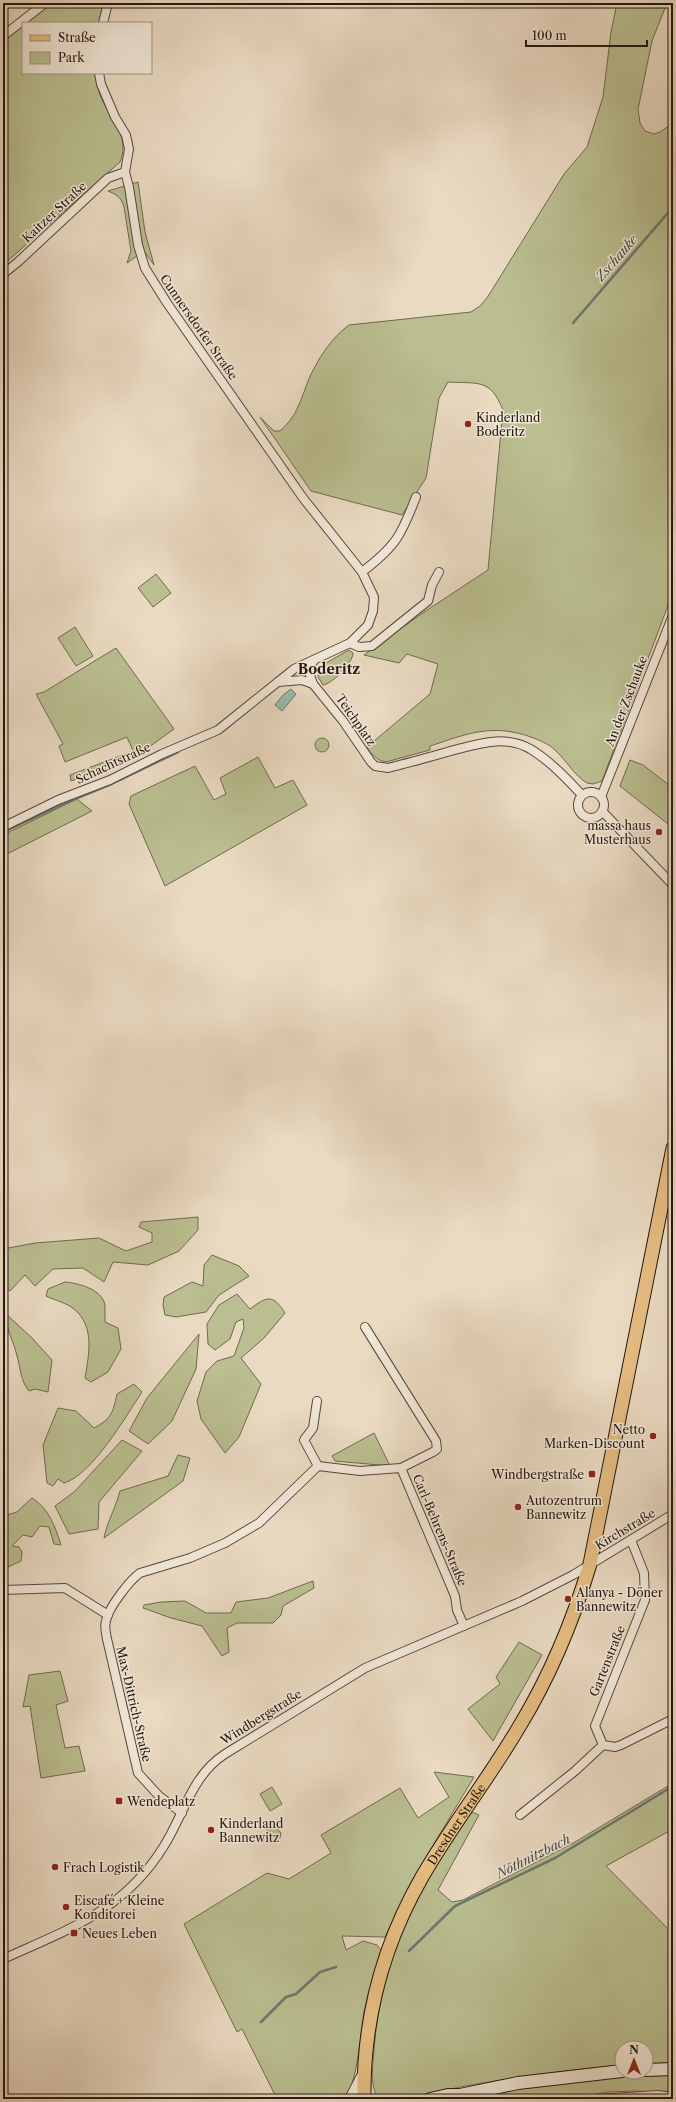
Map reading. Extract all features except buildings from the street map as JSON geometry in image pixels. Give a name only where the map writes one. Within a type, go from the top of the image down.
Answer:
[{"type":"main road","name":"Dresdner Straße","points":[[364,2099],[364,2072],[374,1996],[391,1943],[422,1877],[520,1726],[566,1636],[590,1564],[673,1148]]},
{"type":"main road","points":[[654,2070],[673,2069]]},
{"type":"main road","points":[[430,2099],[448,2095],[457,2097],[518,2082],[614,2072]]},
{"type":"street","points":[[3,36],[45,3]]},
{"type":"street","points":[[103,22],[108,3]]},
{"type":"street","name":"Cunnersdorfer Straße","points":[[99,74],[101,84],[126,135],[129,149],[125,172],[141,257],[156,288],[303,498],[362,572]]},
{"type":"street","name":"Kaitzer Straße","points":[[3,274],[18,262],[108,178],[125,172]]},
{"type":"street","points":[[278,682],[294,669],[350,644],[368,625],[373,611],[374,597],[362,572],[385,554],[395,543],[404,528],[416,497]]},
{"type":"street","points":[[350,644],[359,647],[372,646],[428,601],[432,585],[439,572]]},
{"type":"street","name":"An der Zschauke","points":[[600,797],[673,615]]},
{"type":"street","points":[[278,682],[302,680],[312,684],[310,667],[314,660]]},
{"type":"street","name":"Schachtstraße","points":[[3,827],[58,800],[110,780],[162,754],[218,730],[270,686],[278,682]]},
{"type":"street","name":"Teichplatz","points":[[312,684],[343,721],[371,762],[381,768],[388,768],[474,744],[502,741],[513,742],[532,750],[548,762],[582,795]]},
{"type":"street","points":[[591,792],[600,797],[603,801],[602,811],[594,818],[584,816],[578,808],[578,803],[582,795],[591,792]]},
{"type":"street","points":[[602,811],[673,885]]},
{"type":"street","points":[[365,1327],[436,1441],[437,1448],[432,1452],[401,1468]]},
{"type":"street","points":[[3,1590],[65,1588],[108,1615],[133,1578],[140,1573],[190,1558],[225,1543],[259,1523],[318,1466],[304,1440],[313,1428],[318,1401]]},
{"type":"street","name":"Carl-Behrens-Straße","points":[[318,1466],[360,1471],[401,1468],[455,1596],[457,1610],[464,1626]]},
{"type":"street","name":"Kirchstraße","points":[[590,1564],[673,1514]]},
{"type":"street","name":"Gartenstraße","points":[[603,1745],[596,1732],[596,1719],[645,1600],[644,1573],[631,1540]]},
{"type":"street","name":"Windbergstraße","points":[[3,1959],[71,1929],[117,1901],[150,1867],[165,1846],[196,1784],[215,1760],[365,1668],[522,1601],[590,1564]]},
{"type":"street","name":"Max-Dittrich-Straße","points":[[108,1615],[105,1628],[138,1773],[159,1796],[182,1813]]},
{"type":"street","points":[[520,1815],[575,1771],[603,1745],[615,1747],[621,1745],[673,1719]]},
{"type":"street","points":[[350,2099],[364,2072]]},
{"type":"street","points":[[596,2099],[658,2095],[673,2097]]},
{"type":"green space","points":[[49,3],[103,3],[99,22],[24,22]]},
{"type":"green space","points":[[617,3],[667,3],[652,41],[638,109],[640,123],[645,131],[654,134],[660,132],[673,123],[673,592],[602,781],[593,784],[587,783],[578,776],[550,746],[531,737],[504,731],[468,734],[430,746],[430,750],[386,762],[375,757],[367,747],[430,694],[438,664],[407,654],[399,663],[364,655],[424,612],[488,570],[503,410],[493,392],[488,388],[476,383],[448,382],[439,398],[426,478],[402,515],[311,491],[260,417],[274,431],[280,431],[286,426],[297,408],[320,357],[336,336],[349,325],[471,312],[480,306],[487,298],[564,174],[587,147],[603,97],[611,32]]},
{"type":"green space","points":[[22,24],[22,74],[96,74],[97,85],[101,98],[120,133],[123,152],[120,162],[3,265],[3,39]]},
{"type":"green space","points":[[138,182],[145,232],[154,265],[144,251],[127,263],[131,251],[124,207],[122,201],[118,197],[108,191]]},
{"type":"green space","points":[[156,574],[171,593],[153,607],[138,588]]},
{"type":"green space","points":[[75,627],[93,656],[76,666],[58,638]]},
{"type":"green space","points":[[116,648],[174,729],[138,755],[111,767],[71,781],[70,775],[133,751],[127,737],[65,762],[59,746],[63,744],[36,694],[44,692]]},
{"type":"green space","points":[[349,650],[353,653],[350,662],[336,677],[327,684],[323,685],[318,677],[319,667]]},
{"type":"green space","points":[[322,738],[327,740],[329,745],[327,750],[322,752],[317,750],[315,745],[317,740]]},
{"type":"green space","points":[[258,757],[275,788],[293,780],[307,805],[165,886],[129,804],[131,796],[195,766],[214,800],[226,794],[220,778]]},
{"type":"green space","points":[[630,760],[643,765],[673,788],[673,828],[620,786]]},
{"type":"green space","points":[[77,799],[92,811],[3,856],[3,835]]},
{"type":"green space","points":[[198,1217],[198,1230],[179,1251],[148,1265],[113,1262],[104,1282],[83,1268],[53,1269],[35,1286],[25,1275],[10,1291],[3,1284],[3,1249],[35,1243],[99,1238],[126,1251],[152,1242],[152,1233],[139,1227],[141,1222]]},
{"type":"green space","points":[[212,1255],[239,1266],[249,1276],[219,1295],[206,1312],[176,1317],[165,1315],[163,1305],[164,1297],[192,1282],[203,1286],[204,1265]]},
{"type":"green space","points":[[65,1282],[83,1285],[99,1295],[103,1299],[105,1305],[105,1322],[118,1328],[121,1349],[108,1372],[91,1382],[85,1378],[89,1341],[88,1332],[81,1316],[74,1309],[64,1303],[46,1296],[48,1289]]},
{"type":"green space","points":[[237,1294],[250,1309],[261,1301],[269,1299],[277,1303],[285,1313],[264,1338],[241,1358],[261,1384],[239,1437],[225,1453],[201,1419],[197,1401],[206,1372],[217,1361],[234,1356],[244,1328],[243,1319],[236,1322],[230,1339],[215,1350],[208,1344],[207,1324],[219,1305]]},
{"type":"green space","points":[[6,1314],[32,1338],[52,1360],[48,1392],[35,1389],[29,1391],[26,1387],[22,1379],[16,1351],[6,1320]]},
{"type":"green space","points":[[199,1334],[196,1369],[172,1421],[148,1444],[129,1431],[147,1398]]},
{"type":"green space","points":[[134,1384],[142,1392],[108,1444],[97,1457],[75,1478],[64,1483],[58,1479],[53,1486],[47,1483],[43,1445],[58,1408],[76,1411],[94,1428],[108,1418],[114,1406],[117,1394]]},
{"type":"green space","points":[[374,1433],[390,1466],[335,1461],[332,1456]]},
{"type":"green space","points":[[122,1440],[142,1451],[99,1502],[98,1529],[69,1534],[55,1506],[74,1492]]},
{"type":"green space","points":[[178,1455],[190,1458],[183,1481],[104,1538],[120,1491],[168,1476]]},
{"type":"green space","points":[[32,1498],[43,1507],[51,1518],[61,1545],[54,1544],[49,1527],[40,1526],[32,1537],[23,1535],[12,1546],[19,1547],[22,1552],[21,1561],[6,1568],[3,1566],[3,1516],[17,1512]]},
{"type":"green space","points":[[313,1581],[314,1588],[283,1606],[281,1615],[273,1623],[237,1623],[227,1628],[229,1652],[222,1656],[202,1626],[171,1618],[143,1608],[144,1605],[161,1602],[185,1601],[206,1613],[231,1613],[236,1602],[268,1598]]},
{"type":"green space","points":[[519,1642],[542,1655],[493,1741],[468,1709],[500,1684],[496,1677]]},
{"type":"green space","points":[[60,1671],[68,1701],[56,1705],[65,1748],[79,1746],[85,1771],[41,1778],[30,1706],[23,1707],[29,1675]]},
{"type":"green space","points":[[434,1772],[474,1777],[413,1879],[385,1937],[342,1936],[346,1950],[363,1941],[377,1945],[381,1950],[366,2004],[354,2078],[346,2099],[277,2099],[242,2029],[237,2032],[184,1924],[267,1873],[289,1879],[331,1853],[321,1835],[400,1788],[418,1818],[449,1797]]},
{"type":"green space","points":[[673,1783],[673,1829],[606,1866],[673,1934],[673,2063],[654,2064],[654,2040],[614,2040],[614,2066],[524,2076],[475,2084],[402,2099],[378,2098],[373,2087],[372,2069],[374,2050],[378,2017],[394,1954],[420,1895],[436,1866],[472,1812],[479,1815],[438,1890],[452,1902],[463,1900],[575,1842]]},
{"type":"green space","points":[[272,1787],[282,1804],[270,1811],[260,1794]]},
{"type":"green space","points":[[271,1822],[281,1833],[280,1838],[277,1840],[272,1839],[266,1828],[268,1823]]},
{"type":"green space","points":[[673,2074],[673,2093],[633,2091],[607,2092],[573,2099],[470,2099],[520,2088],[596,2078],[614,2077],[614,2080],[654,2080],[654,2075]]},
{"type":"water","points":[[291,689],[296,694],[282,711],[275,705],[283,695]]},
{"type":"waterway","name":"Zschauke","points":[[573,323],[673,207]]},
{"type":"waterway","points":[[3,832],[109,785],[178,752]]},
{"type":"waterway","name":"Nöthnitzbach","points":[[409,1951],[455,1906],[555,1858],[673,1786]]},
{"type":"waterway","name":"Nöthnitzbach","points":[[261,2022],[286,1997],[296,1994],[320,1972],[336,1967]]},
{"type":"place","name":"Kinderland Boderitz","points":[[468,424]]},
{"type":"place","name":"massa haus Musterhaus","points":[[659,832]]},
{"type":"place","name":"Netto Marken-Discount","points":[[653,1436]]},
{"type":"place","name":"Windbergstraße","points":[[592,1474]]},
{"type":"place","name":"Autozentrum Bannewitz","points":[[518,1507]]},
{"type":"place","name":"Alanya - Döner Bannewitz","points":[[568,1599]]},
{"type":"place","name":"Wendeplatz","points":[[119,1801]]},
{"type":"place","name":"Kinderland Bannewitz","points":[[211,1830]]},
{"type":"place","name":"Frach Logistik","points":[[55,1867]]},
{"type":"place","name":"Eiscafé + Kleine Konditorei","points":[[66,1907]]},
{"type":"place","name":"Neues Leben","points":[[74,1933]]},
{"type":"district","name":"Boderitz","points":[[329,669]]}]
